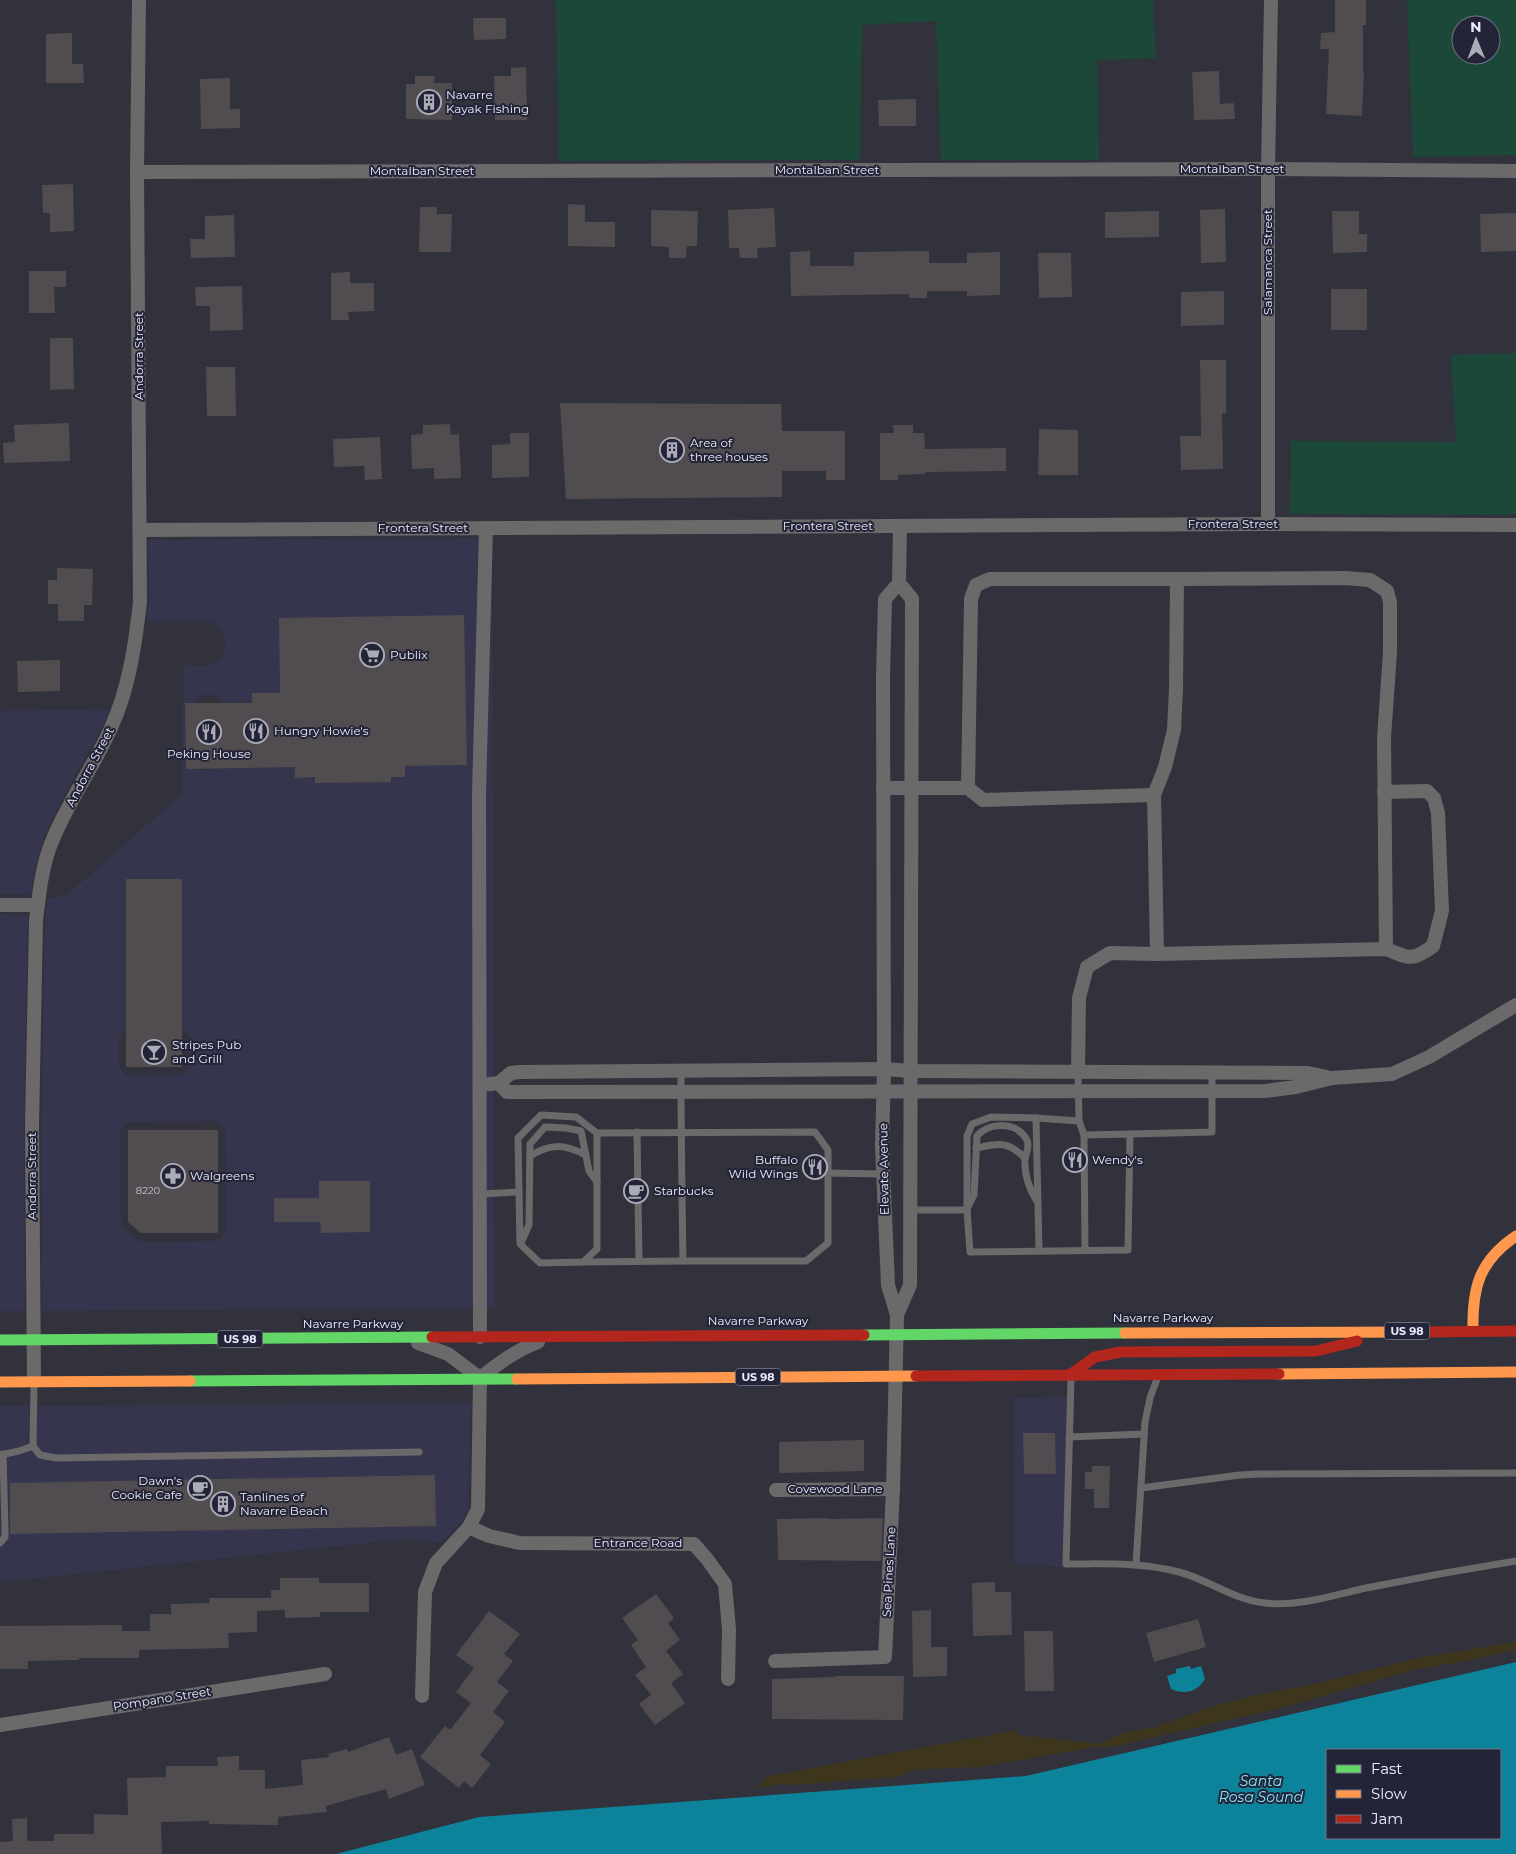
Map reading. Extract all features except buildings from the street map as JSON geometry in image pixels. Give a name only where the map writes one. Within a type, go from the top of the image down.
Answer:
[{"type":"highway","points":[[1473,1331],[1472,1306],[1476,1281],[1495,1252],[1504,1243],[1516,1236]]},
{"type":"highway","points":[[1071,1374],[1095,1357],[1116,1353],[1316,1351],[1395,1331]]},
{"type":"highway","name":"Navarre Parkway","points":[[0,1340],[1516,1331]]},
{"type":"highway","name":"US 98","points":[[0,1382],[1516,1372]]},
{"type":"street","name":"Andorra Street","points":[[34,1382],[32,1126],[36,921],[38,905],[42,876],[52,841],[68,806],[112,728],[126,688],[134,655],[140,602],[137,172],[139,0]]},
{"type":"street","name":"Salamanca Street","points":[[1268,524],[1268,169],[1271,0]]},
{"type":"street","name":"Montalban Street","points":[[137,172],[1268,169],[1516,171]]},
{"type":"street","name":"Frontera Street","points":[[140,530],[1268,524],[1516,525]]},
{"type":"street","points":[[896,1376],[897,1315],[910,1285],[911,1091],[912,600],[899,583],[900,526]]},
{"type":"street","points":[[480,1337],[479,794],[486,528]]},
{"type":"street","points":[[968,788],[971,599],[976,585],[990,579],[1345,578],[1370,580],[1387,591],[1390,602],[1390,652],[1384,738],[1386,949]]},
{"type":"street","points":[[1156,954],[1154,794],[1165,767],[1174,730],[1177,579]]},
{"type":"street","name":"Elevate Avenue","points":[[897,1315],[888,1286],[883,1174],[883,677],[885,599],[899,583]]},
{"type":"street","points":[[883,788],[968,788],[983,800],[1154,794]]},
{"type":"street","points":[[1078,1072],[1079,998],[1087,967],[1110,953],[1156,954],[1386,949],[1410,958],[1420,956],[1433,946],[1442,911],[1438,813],[1434,798],[1427,791],[1384,792]]},
{"type":"street","points":[[0,904],[38,905]]},
{"type":"street","points":[[499,1083],[507,1092],[1265,1092],[1332,1078],[1392,1074],[1429,1057],[1516,1005]]},
{"type":"street","points":[[480,1085],[499,1083],[511,1074],[520,1072],[681,1070],[884,1069],[911,1071],[1308,1073],[1332,1078]]},
{"type":"street","points":[[422,1696],[425,1592],[436,1563],[470,1527],[478,1509],[480,1378],[503,1358],[523,1348],[556,1336]]},
{"type":"street","points":[[405,1338],[448,1354],[480,1378]]},
{"type":"street","name":"Sea Pines Lane","points":[[775,1661],[885,1657],[896,1376]]},
{"type":"street","name":"Covewood Lane","points":[[776,1490],[893,1489]]},
{"type":"street","name":"Entrance Road","points":[[470,1527],[489,1536],[520,1543],[694,1544],[725,1584],[729,1629],[728,1679]]},
{"type":"street","name":"Pompano Street","points":[[0,1725],[325,1674]]},
{"type":"lane","points":[[681,1070],[683,1261]]},
{"type":"lane","points":[[1078,1072],[1079,1120],[1084,1135],[1085,1251]]},
{"type":"lane","points":[[1084,1135],[1212,1132],[1212,1073]]},
{"type":"lane","points":[[542,1116],[576,1117],[597,1133],[682,1132],[814,1132],[828,1150],[828,1243],[806,1261],[540,1263],[520,1244],[518,1138],[542,1116]]},
{"type":"lane","points":[[1079,1120],[991,1117],[972,1124],[968,1136],[967,1210],[970,1252],[1128,1250],[1130,1134]]},
{"type":"lane","points":[[1036,1118],[1039,1251]]},
{"type":"lane","points":[[967,1210],[974,1195],[977,1136],[991,1126],[1007,1126],[1019,1131],[1026,1140],[1029,1148],[1025,1158],[1028,1186],[1038,1202]]},
{"type":"lane","points":[[520,1244],[529,1225],[530,1144],[545,1127],[581,1131],[589,1171],[597,1182]]},
{"type":"lane","points":[[637,1132],[639,1262]]},
{"type":"lane","points":[[583,1262],[597,1249],[597,1133]]},
{"type":"lane","points":[[976,1148],[1004,1144],[1012,1147],[1025,1158]]},
{"type":"lane","points":[[530,1156],[543,1148],[569,1146],[586,1155]]},
{"type":"lane","points":[[828,1172],[883,1174]]},
{"type":"lane","points":[[480,1194],[519,1192]]},
{"type":"lane","points":[[910,1210],[967,1210]]},
{"type":"lane","points":[[1071,1374],[1066,1564],[1136,1564],[1180,1572],[1246,1599],[1265,1604],[1278,1604],[1434,1574],[1516,1561]]},
{"type":"lane","points":[[1136,1564],[1144,1434],[1150,1398],[1159,1374]]},
{"type":"lane","points":[[34,1382],[33,1446],[40,1455],[56,1458],[418,1452]]},
{"type":"lane","points":[[1069,1437],[1144,1434]]},
{"type":"lane","points":[[2,1540],[2,1455],[33,1446]]},
{"type":"lane","points":[[1141,1488],[1259,1474],[1516,1473]]},
{"type":"shaded area","points":[[492,538],[495,1308],[42,1311],[41,1126],[45,922],[48,899],[67,895],[181,795],[184,665],[205,666],[222,659],[226,648],[223,633],[213,622],[204,620],[146,622],[149,603],[148,540]],"holes":[[[201,695],[216,695],[224,703],[225,761],[217,769],[202,770],[194,761],[193,703]],[[182,1028],[190,1037],[190,1067],[182,1075],[127,1076],[119,1067],[119,1037],[126,1029]],[[217,1121],[225,1129],[226,1232],[218,1241],[141,1242],[124,1228],[121,1221],[120,1130],[128,1122]]]},
{"type":"shaded area","points":[[109,709],[104,724],[61,801],[44,836],[34,873],[31,895],[0,894],[0,711]]},
{"type":"shaded area","points":[[0,914],[28,915],[24,1125],[25,1311],[0,1311]]},
{"type":"shaded area","points":[[1075,1396],[1068,1567],[1015,1564],[1015,1398]]},
{"type":"shaded area","points":[[471,1403],[468,1509],[462,1521],[441,1543],[405,1539],[0,1582],[0,1406]]},
{"type":"green space","points":[[556,0],[1153,0],[1156,58],[1097,60],[1099,160],[941,160],[936,21],[862,25],[860,160],[559,161]]},
{"type":"green space","points":[[1407,0],[1516,0],[1516,155],[1413,157]]},
{"type":"green space","points":[[1516,353],[1516,514],[1290,514],[1291,441],[1456,442],[1451,355]]},
{"type":"sand","points":[[1516,1642],[1516,1650],[1467,1661],[1417,1669],[1285,1707],[1111,1747],[1095,1747],[980,1767],[914,1770],[900,1777],[794,1785],[784,1784],[743,1789],[757,1787],[768,1776],[1017,1730],[1019,1735],[1100,1744],[1122,1733],[1156,1727],[1206,1708],[1269,1692],[1307,1686],[1418,1658]]},
{"type":"water","name":"Santa Rosa Sound","points":[[1516,1662],[1516,1854],[336,1854],[479,1817],[1026,1776]]},
{"type":"water","points":[[1190,1666],[1191,1669],[1201,1666],[1205,1679],[1202,1683],[1198,1687],[1186,1692],[1171,1689],[1167,1676],[1176,1673],[1176,1669]]},
{"type":"traffic: fast","points":[[864,1335],[1125,1333]]},
{"type":"traffic: fast","points":[[0,1340],[432,1337]]},
{"type":"traffic: fast","points":[[190,1381],[517,1379]]},
{"type":"traffic: slow","points":[[1473,1331],[1474,1302],[1480,1277],[1494,1255],[1503,1245],[1516,1236]]},
{"type":"traffic: slow","points":[[1125,1333],[1423,1332]]},
{"type":"traffic: slow","points":[[1279,1374],[1516,1372]]},
{"type":"traffic: slow","points":[[517,1379],[916,1376]]},
{"type":"traffic: slow","points":[[0,1382],[190,1381]]},
{"type":"traffic: jam","points":[[1423,1332],[1516,1331]]},
{"type":"traffic: jam","points":[[432,1337],[864,1335]]},
{"type":"traffic: jam","points":[[1071,1374],[1095,1357],[1121,1352],[1316,1351],[1357,1341]]},
{"type":"traffic: jam","points":[[916,1376],[1279,1374]]},
{"type":"place","name":"Navarre Kayak Fishing","points":[[429,102]]},
{"type":"place","name":"Area of three houses","points":[[672,450]]},
{"type":"place","name":"Publix","points":[[372,655]]},
{"type":"place","name":"Hungry Howie's","points":[[256,731]]},
{"type":"place","name":"Peking House","points":[[209,732]]},
{"type":"place","name":"Stripes Pub and Grill","points":[[154,1052]]},
{"type":"place","name":"Wendy's","points":[[1075,1160]]},
{"type":"place","name":"Buffalo Wild Wings","points":[[815,1167]]},
{"type":"place","name":"Walgreens","points":[[173,1176]]},
{"type":"place","name":"Starbucks","points":[[636,1191]]},
{"type":"place","name":"Dawn’s Cookie Cafe","points":[[200,1488]]},
{"type":"place","name":"Tanlines of Navarre Beach","points":[[223,1504]]}]
